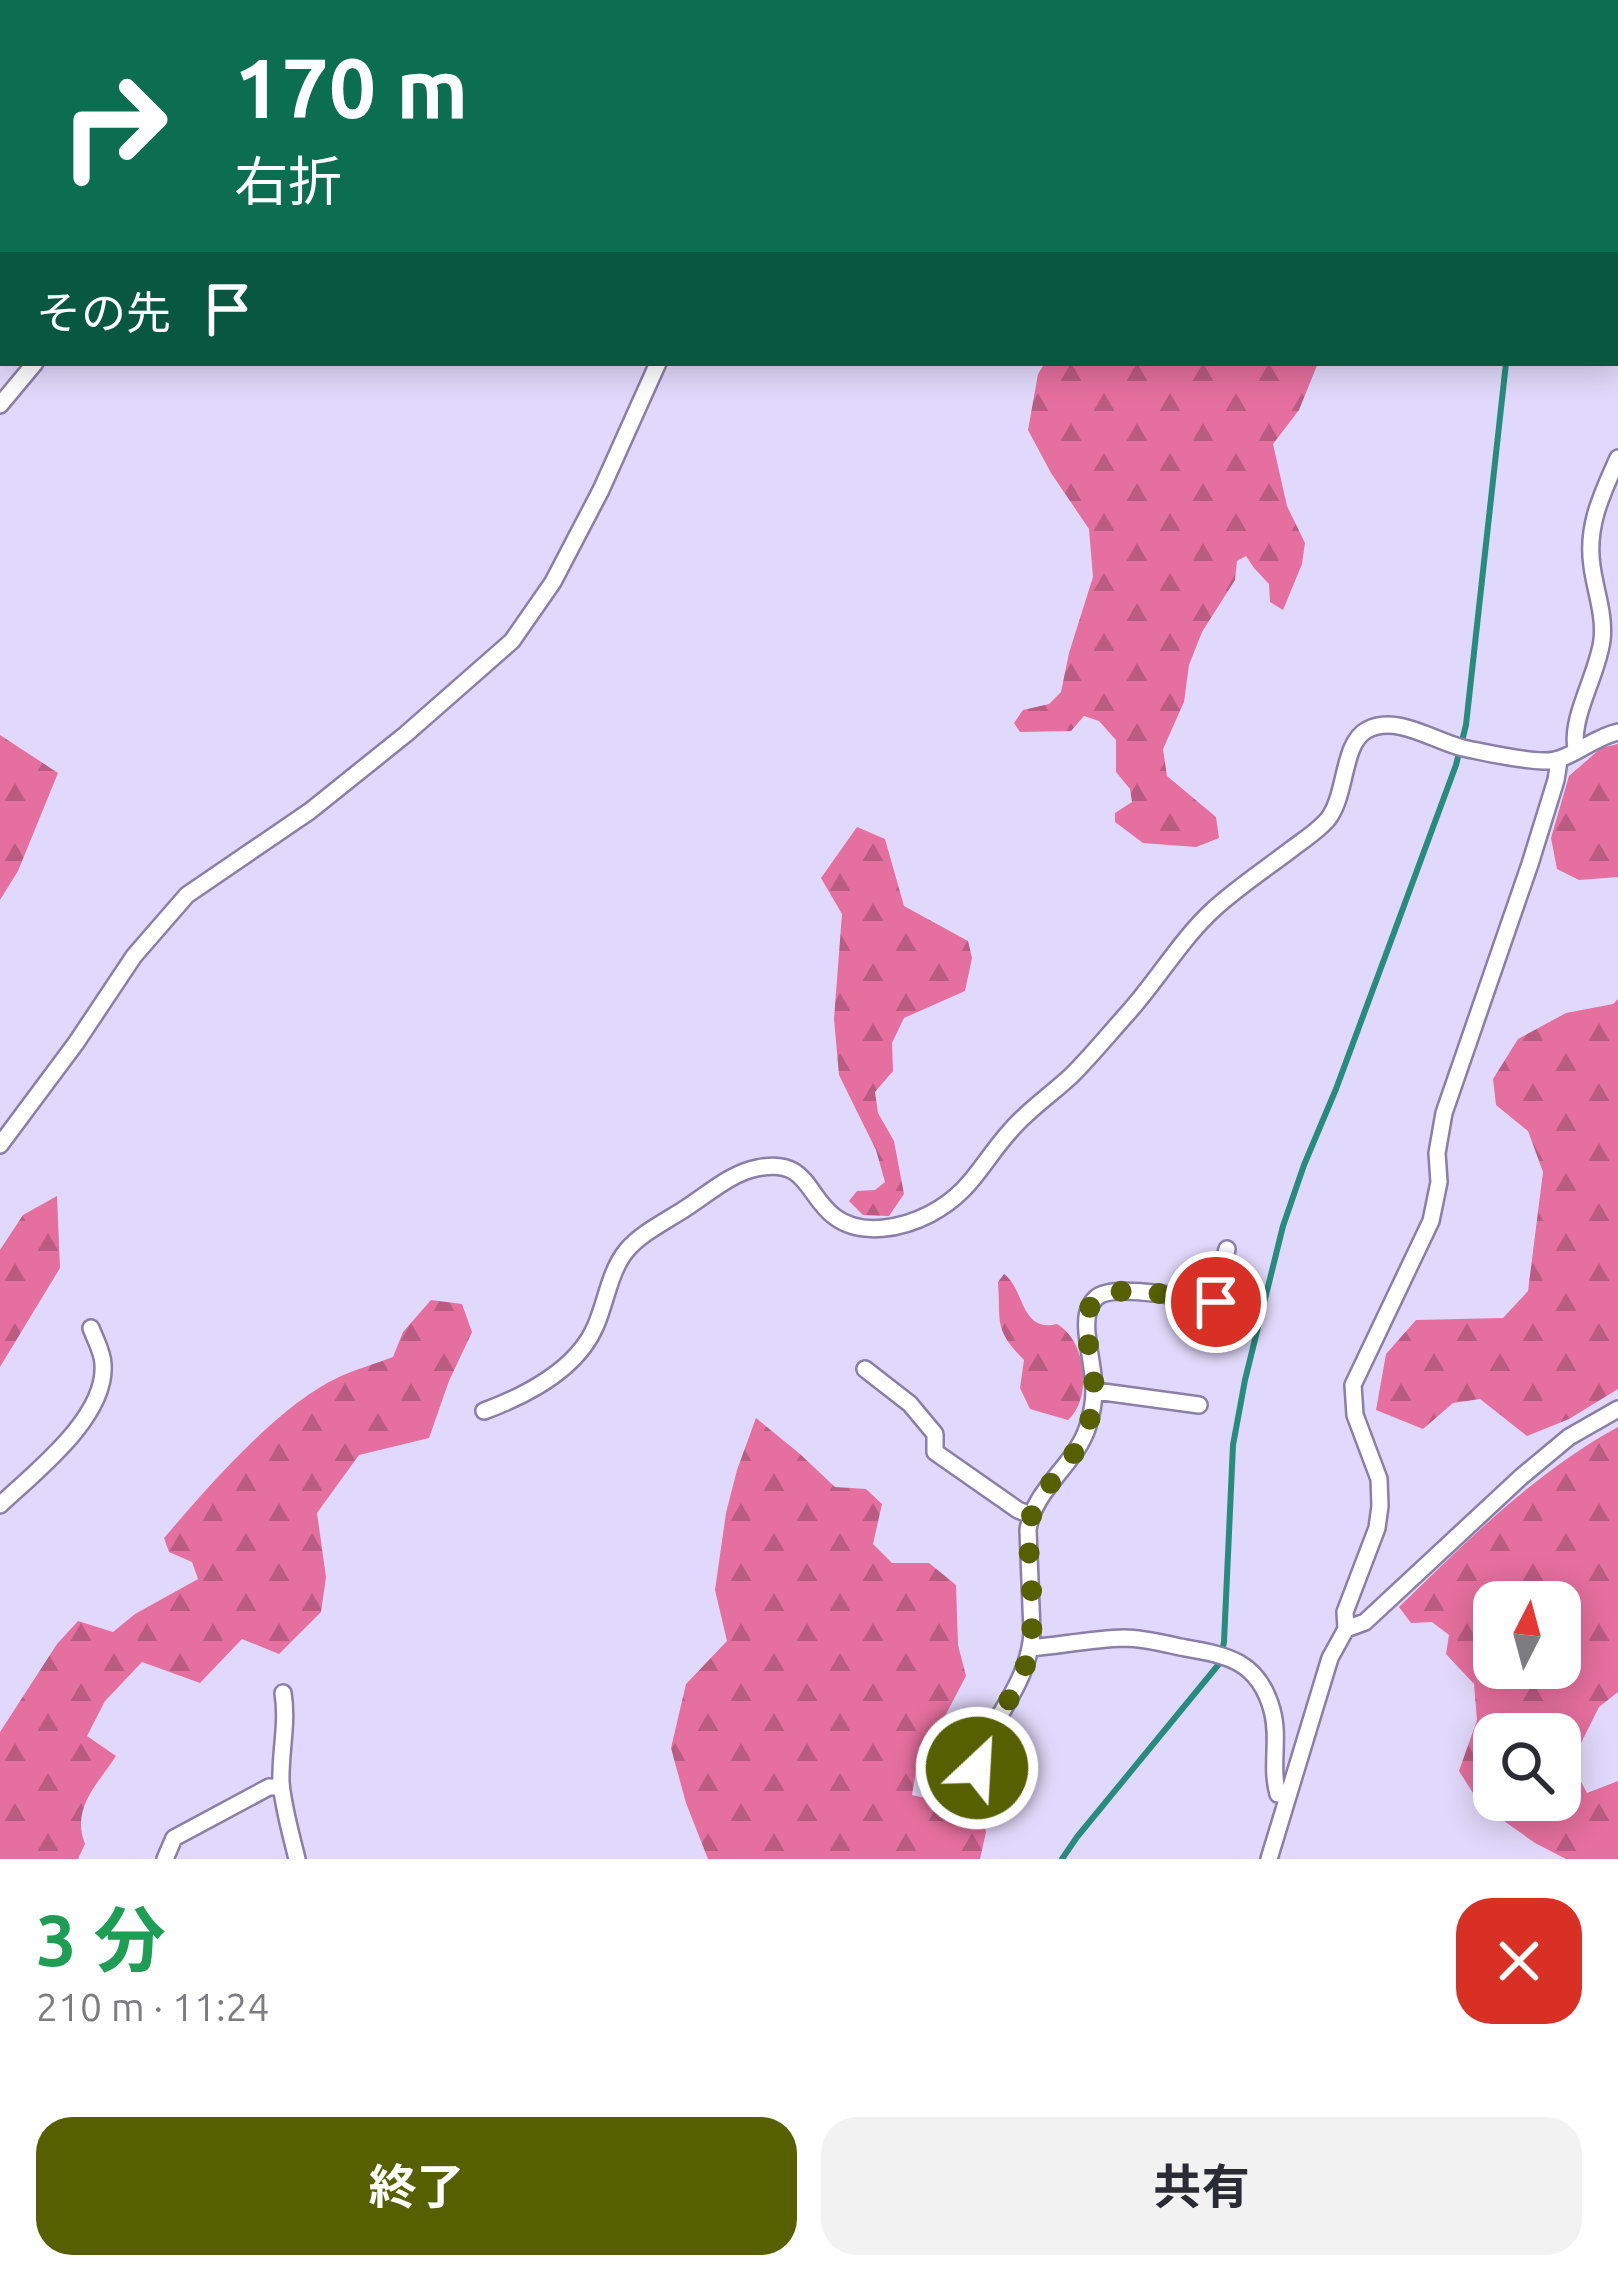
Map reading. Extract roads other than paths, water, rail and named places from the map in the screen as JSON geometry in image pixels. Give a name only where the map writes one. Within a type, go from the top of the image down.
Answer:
[{"type":"street","points":[[0,405],[32,366]]},
{"type":"street","points":[[0,1145],[134,956],[187,896],[310,811],[512,641],[553,582],[657,366]]},
{"type":"street","points":[[1576,749],[1579,719],[1602,641],[1590,547],[1592,520],[1618,458]]},
{"type":"street","points":[[484,1411],[526,1393],[584,1348],[627,1249],[734,1176],[776,1166],[792,1171],[805,1179],[832,1216],[876,1228],[897,1227],[954,1200],[1015,1125],[1073,1074],[1214,909],[1329,818],[1345,782],[1352,744],[1364,731],[1381,725],[1400,726],[1458,747],[1543,761],[1559,760],[1603,735],[1618,732]]},
{"type":"street","points":[[1269,1859],[1330,1658],[1346,1629],[1345,1612],[1377,1528],[1379,1479],[1354,1415],[1353,1385],[1432,1221],[1444,1114],[1529,864],[1559,760]]},
{"type":"street","points":[[929,1786],[955,1787],[968,1781],[1031,1648],[1030,1515],[1077,1451],[1087,1429],[1096,1391],[1087,1330],[1094,1299],[1124,1291],[1216,1302],[1227,1249]]},
{"type":"street","points":[[0,1505],[88,1416],[104,1363],[91,1328]]},
{"type":"street","points":[[865,1369],[922,1419],[934,1434],[935,1452],[1030,1515]]},
{"type":"street","points":[[1096,1391],[1199,1405]]},
{"type":"street","points":[[1346,1629],[1365,1622],[1569,1437],[1618,1409]]},
{"type":"street","points":[[1031,1648],[1126,1638],[1222,1655],[1253,1672],[1273,1712],[1278,1794],[1288,1796]]},
{"type":"street","points":[[283,1693],[281,1786],[297,1859]]},
{"type":"street","points":[[165,1859],[174,1838],[269,1787],[281,1786]]},
{"type":"waterway","points":[[1062,1859],[1219,1664],[1233,1445],[1283,1226],[1456,765],[1466,725],[1506,366]]}]
